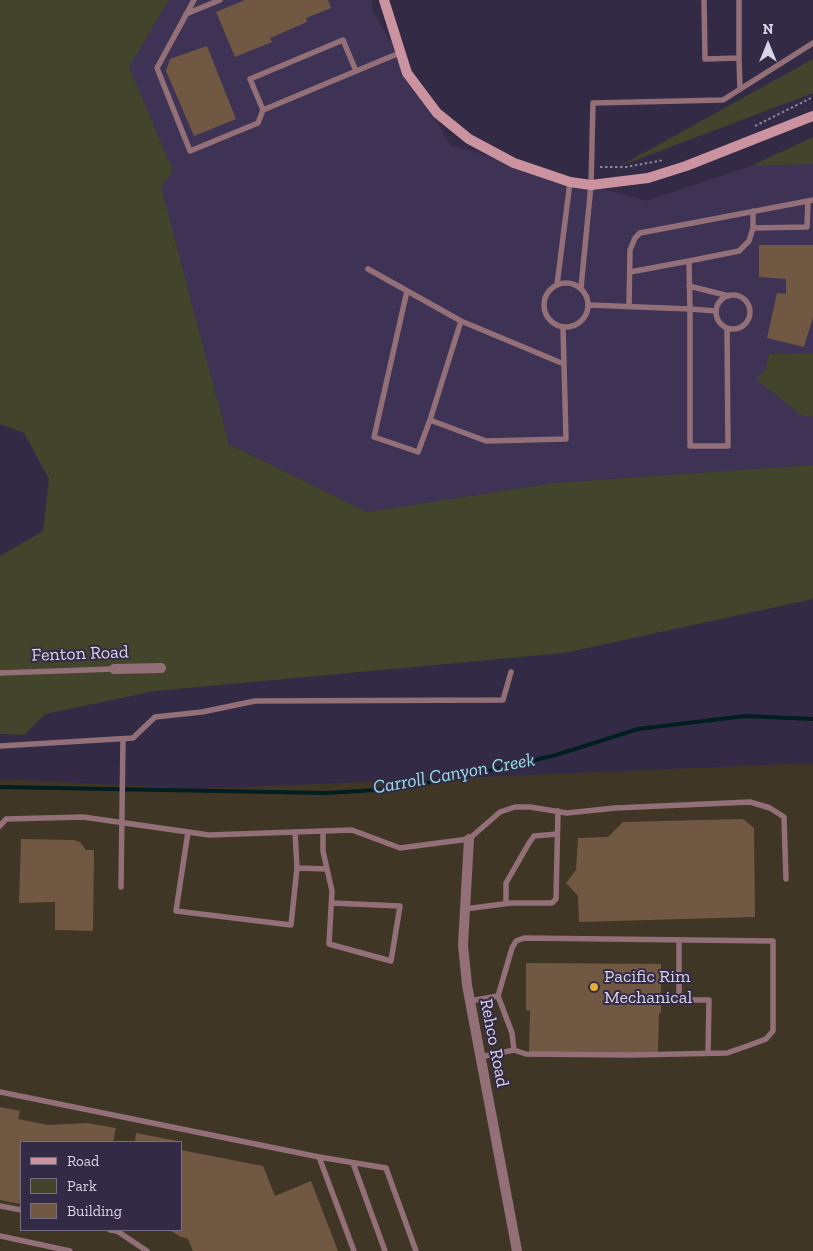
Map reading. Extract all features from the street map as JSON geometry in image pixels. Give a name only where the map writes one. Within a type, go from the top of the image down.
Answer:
[{"type":"street","points":[[384,0],[407,73],[437,113],[469,139],[514,164],[570,182],[591,185],[648,178],[686,166],[813,116]]},
{"type":"street","name":"Fenton Road","points":[[114,669],[161,668]]},
{"type":"street","name":"Rehco Road","points":[[470,839],[463,945],[470,1001],[517,1251]]},
{"type":"lane","points":[[194,0],[156,68],[190,151],[258,123],[264,110],[400,52]]},
{"type":"lane","points":[[186,14],[220,0]]},
{"type":"lane","points":[[704,0],[705,59],[740,58]]},
{"type":"lane","points":[[739,0],[740,89]]},
{"type":"lane","points":[[264,110],[250,79],[343,40],[356,71]]},
{"type":"lane","points":[[589,305],[581,288],[591,185],[593,103],[723,100],[813,42]]},
{"type":"lane","points":[[557,285],[570,182]]},
{"type":"lane","points":[[629,307],[632,244],[640,234],[811,201],[807,228],[753,228]]},
{"type":"lane","points":[[630,272],[739,251],[749,241],[753,228],[753,212]]},
{"type":"lane","points":[[689,261],[690,446],[728,446],[727,328],[719,321],[716,311],[720,301],[729,296]]},
{"type":"lane","points":[[368,269],[461,322],[564,364]]},
{"type":"lane","points":[[581,288],[570,283],[557,285],[548,293],[544,305],[548,317],[563,327],[581,322],[589,305]]},
{"type":"lane","points":[[690,286],[744,299],[750,314],[749,319],[742,326],[727,328]]},
{"type":"lane","points":[[407,291],[374,437],[418,452],[461,322]]},
{"type":"lane","points":[[589,305],[716,311]]},
{"type":"lane","points":[[430,420],[486,441],[566,439],[563,327]]},
{"type":"lane","name":"Fenton Road","points":[[0,673],[114,669]]},
{"type":"lane","points":[[0,746],[133,738],[155,717],[202,712],[255,701],[502,700],[511,672]]},
{"type":"lane","points":[[121,887],[123,739]]},
{"type":"lane","points":[[0,826],[6,819],[83,817],[209,835],[352,830],[400,848],[470,839],[500,812],[515,807],[530,807],[567,813],[615,808],[750,802],[770,808],[784,817],[786,879]]},
{"type":"lane","points":[[465,909],[506,903],[552,903],[556,900],[558,811]]},
{"type":"lane","points":[[323,831],[323,851],[332,892],[330,944],[391,960],[400,906],[332,903]]},
{"type":"lane","points":[[188,832],[176,911],[291,925],[297,868],[295,832]]},
{"type":"lane","points":[[506,903],[506,883],[534,836],[557,834]]},
{"type":"lane","points":[[297,868],[327,869]]},
{"type":"lane","points":[[480,1057],[514,1050],[526,1054],[544,1054],[728,1053],[740,1050],[771,1035],[773,1030],[773,941],[524,938],[516,941],[512,948],[498,996],[512,1033],[514,1050]]},
{"type":"lane","points":[[679,940],[679,1000],[709,1000],[708,1053]]},
{"type":"lane","points":[[470,1001],[498,996]]},
{"type":"lane","points":[[0,1092],[386,1168],[416,1251]]},
{"type":"lane","points":[[319,1156],[354,1251]]},
{"type":"lane","points":[[353,1163],[385,1251]]},
{"type":"lane","points":[[0,1206],[20,1210]]},
{"type":"lane","points":[[117,1231],[147,1251]]},
{"type":"lane","points":[[0,1236],[70,1251]]},
{"type":"path","points":[[751,129],[761,122],[813,97]]},
{"type":"path","points":[[591,167],[626,167],[664,160]]},
{"type":"shaded area","points":[[169,0],[372,0],[372,9],[450,145],[646,201],[751,166],[813,164],[813,465],[553,483],[367,512],[229,444],[129,67]]},
{"type":"shaded area","points":[[813,763],[813,1251],[0,1251],[0,779],[198,789]]},
{"type":"green space","points":[[0,0],[169,0],[129,67],[173,171],[161,187],[229,444],[367,512],[553,483],[813,465],[813,599],[564,653],[155,691],[45,714],[24,735],[0,734],[0,556],[43,531],[49,479],[24,433],[0,424]]},
{"type":"green space","points":[[813,59],[813,93],[620,166]]},
{"type":"green space","points":[[813,137],[813,164],[751,166]]},
{"type":"green space","points":[[813,353],[813,417],[801,415],[756,379],[766,369],[769,354]]},
{"type":"building","points":[[245,0],[328,0],[331,8],[306,18],[307,22],[270,38],[272,42],[235,57],[216,12]]},
{"type":"building","points":[[207,46],[236,119],[194,136],[166,71],[170,59]]},
{"type":"building","points":[[759,245],[813,245],[813,317],[804,347],[767,338],[777,293],[786,294],[786,279],[759,277]]},
{"type":"building","points":[[743,819],[754,828],[755,917],[579,922],[578,896],[566,883],[576,870],[578,838],[608,837],[623,822]]},
{"type":"building","points":[[21,839],[74,840],[80,842],[86,850],[94,850],[93,931],[55,930],[55,902],[19,903]]},
{"type":"building","name":"Pacific Rim Mechanical","points":[[526,963],[661,964],[661,1013],[659,1013],[658,1053],[529,1052],[530,1011],[526,1010]]},
{"type":"building","points":[[0,1107],[20,1111],[18,1119],[48,1125],[87,1123],[116,1128],[113,1141],[20,1141],[20,1204],[0,1200]]},
{"type":"building","points":[[136,1133],[178,1141],[135,1141]]},
{"type":"building","points":[[182,1150],[263,1166],[275,1196],[311,1181],[338,1251],[193,1251],[188,1239],[172,1231],[182,1231]]},
{"type":"waterway","name":"Carroll Canyon Creek","points":[[0,787],[326,793],[393,789],[480,773],[556,755],[638,729],[745,716],[813,719]]},
{"type":"place","name":"Pacific Rim Mechanical","points":[[594,987]]}]
